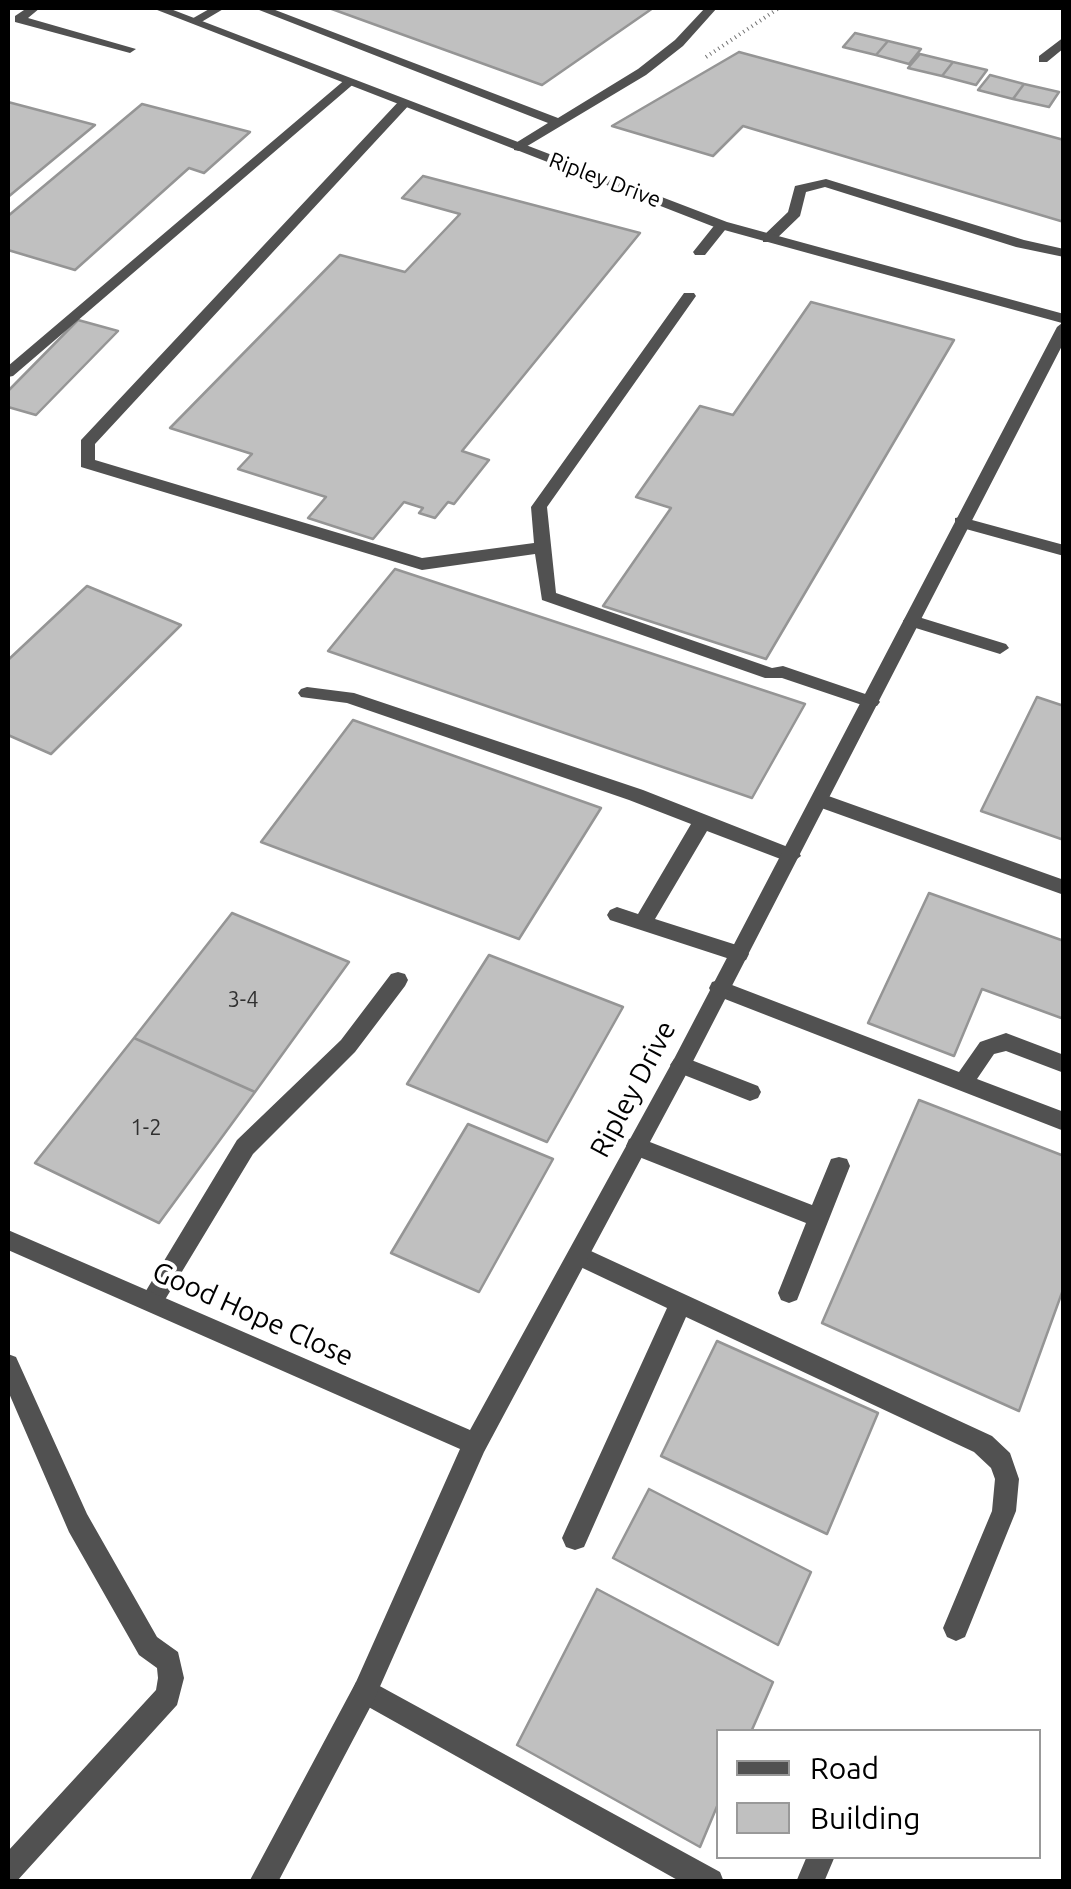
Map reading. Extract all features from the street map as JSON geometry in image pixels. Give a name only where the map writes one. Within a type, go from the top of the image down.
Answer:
[{"type":"street","points":[[34,8],[19,19],[130,48]]},
{"type":"street","name":"Ripley Drive","points":[[158,8],[722,225],[1064,319]]},
{"type":"street","points":[[194,21],[219,8]]},
{"type":"street","points":[[260,8],[559,122]]},
{"type":"street","points":[[519,147],[642,72],[680,43],[711,8]]},
{"type":"street","points":[[1043,59],[1064,41]]},
{"type":"street","points":[[8,374],[351,82]]},
{"type":"street","points":[[405,102],[87,443],[87,463],[422,564],[543,547]]},
{"type":"street","points":[[768,239],[795,213],[800,189],[826,183],[1064,254]]},
{"type":"street","points":[[700,252],[722,225]]},
{"type":"street","points":[[689,296],[540,507],[548,596],[771,674],[783,672],[871,702]]},
{"type":"street","name":"Ripley Drive","points":[[263,1882],[365,1691],[475,1444],[681,1065],[1064,327]]},
{"type":"street","points":[[960,522],[1064,551]]},
{"type":"street","points":[[912,621],[1000,648]]},
{"type":"street","points":[[307,693],[348,697],[703,821],[791,856]]},
{"type":"street","points":[[820,800],[1064,888]]},
{"type":"street","points":[[643,923],[703,821]]},
{"type":"street","points":[[617,915],[738,954]]},
{"type":"street","points":[[152,1301],[245,1147],[348,1046],[398,980]]},
{"type":"street","points":[[719,988],[1064,1122]]},
{"type":"street","points":[[963,1083],[987,1048],[1006,1042],[1064,1064]]},
{"type":"street","points":[[681,1065],[750,1092]]},
{"type":"street","points":[[636,1146],[819,1218]]},
{"type":"street","points":[[789,1293],[839,1166]]},
{"type":"street","name":"Good Hope Close","points":[[8,1240],[475,1444]]},
{"type":"street","points":[[580,1256],[983,1444],[1000,1461],[1008,1479],[1004,1512],[956,1628]]},
{"type":"street","points":[[576,1538],[680,1302]]},
{"type":"street","points":[[8,1365],[78,1523],[148,1646],[169,1662],[170,1678],[168,1696],[8,1871]]},
{"type":"street","points":[[365,1691],[710,1882]]},
{"type":"building","points":[[329,8],[653,8],[542,85]]},
{"type":"building","points":[[855,33],[888,41],[876,55],[843,47]]},
{"type":"building","points":[[888,41],[921,49],[909,64],[876,55]]},
{"type":"building","points":[[739,52],[1064,140],[1064,222],[743,126],[713,156],[612,126]]},
{"type":"building","points":[[920,54],[953,62],[942,76],[908,68]]},
{"type":"building","points":[[953,62],[987,70],[976,85],[942,76]]},
{"type":"building","points":[[990,75],[1024,84],[1013,99],[978,90]]},
{"type":"building","points":[[1024,84],[1059,92],[1049,107],[1013,99]]},
{"type":"building","points":[[8,102],[95,125],[8,197]]},
{"type":"building","points":[[142,104],[250,132],[204,173],[189,168],[75,270],[8,250],[8,216]]},
{"type":"building","points":[[423,176],[640,233],[462,451],[489,460],[454,504],[448,502],[435,518],[419,513],[423,508],[404,502],[373,539],[308,518],[326,497],[238,469],[252,454],[170,428],[340,255],[405,272],[460,214],[402,198]]},
{"type":"building","points":[[811,302],[954,340],[766,659],[603,606],[671,508],[636,497],[700,406],[733,415]]},
{"type":"building","points":[[78,320],[118,331],[36,415],[8,407],[8,391]]},
{"type":"building","points":[[395,569],[805,704],[752,798],[328,651]]},
{"type":"building","points":[[87,586],[181,625],[51,754],[8,735],[8,660]]},
{"type":"building","points":[[1037,697],[1064,706],[1064,840],[981,811]]},
{"type":"building","points":[[353,720],[601,808],[519,939],[261,842]]},
{"type":"building","points":[[929,893],[1064,941],[1064,1019],[982,989],[954,1056],[868,1023]]},
{"type":"building","points":[[232,913],[349,962],[255,1092],[134,1038]]},
{"type":"building","points":[[489,955],[623,1007],[547,1142],[407,1084]]},
{"type":"building","points":[[134,1038],[255,1092],[159,1223],[35,1163]]},
{"type":"building","points":[[919,1100],[1064,1156],[1064,1287],[1019,1411],[822,1323]]},
{"type":"building","points":[[468,1124],[553,1159],[479,1292],[391,1253]]},
{"type":"building","points":[[717,1341],[878,1413],[827,1534],[661,1456]]},
{"type":"building","points":[[649,1489],[811,1572],[778,1645],[613,1558]]},
{"type":"building","points":[[597,1589],[773,1682],[752,1729],[716,1729],[716,1809],[700,1847],[517,1745]]}]
